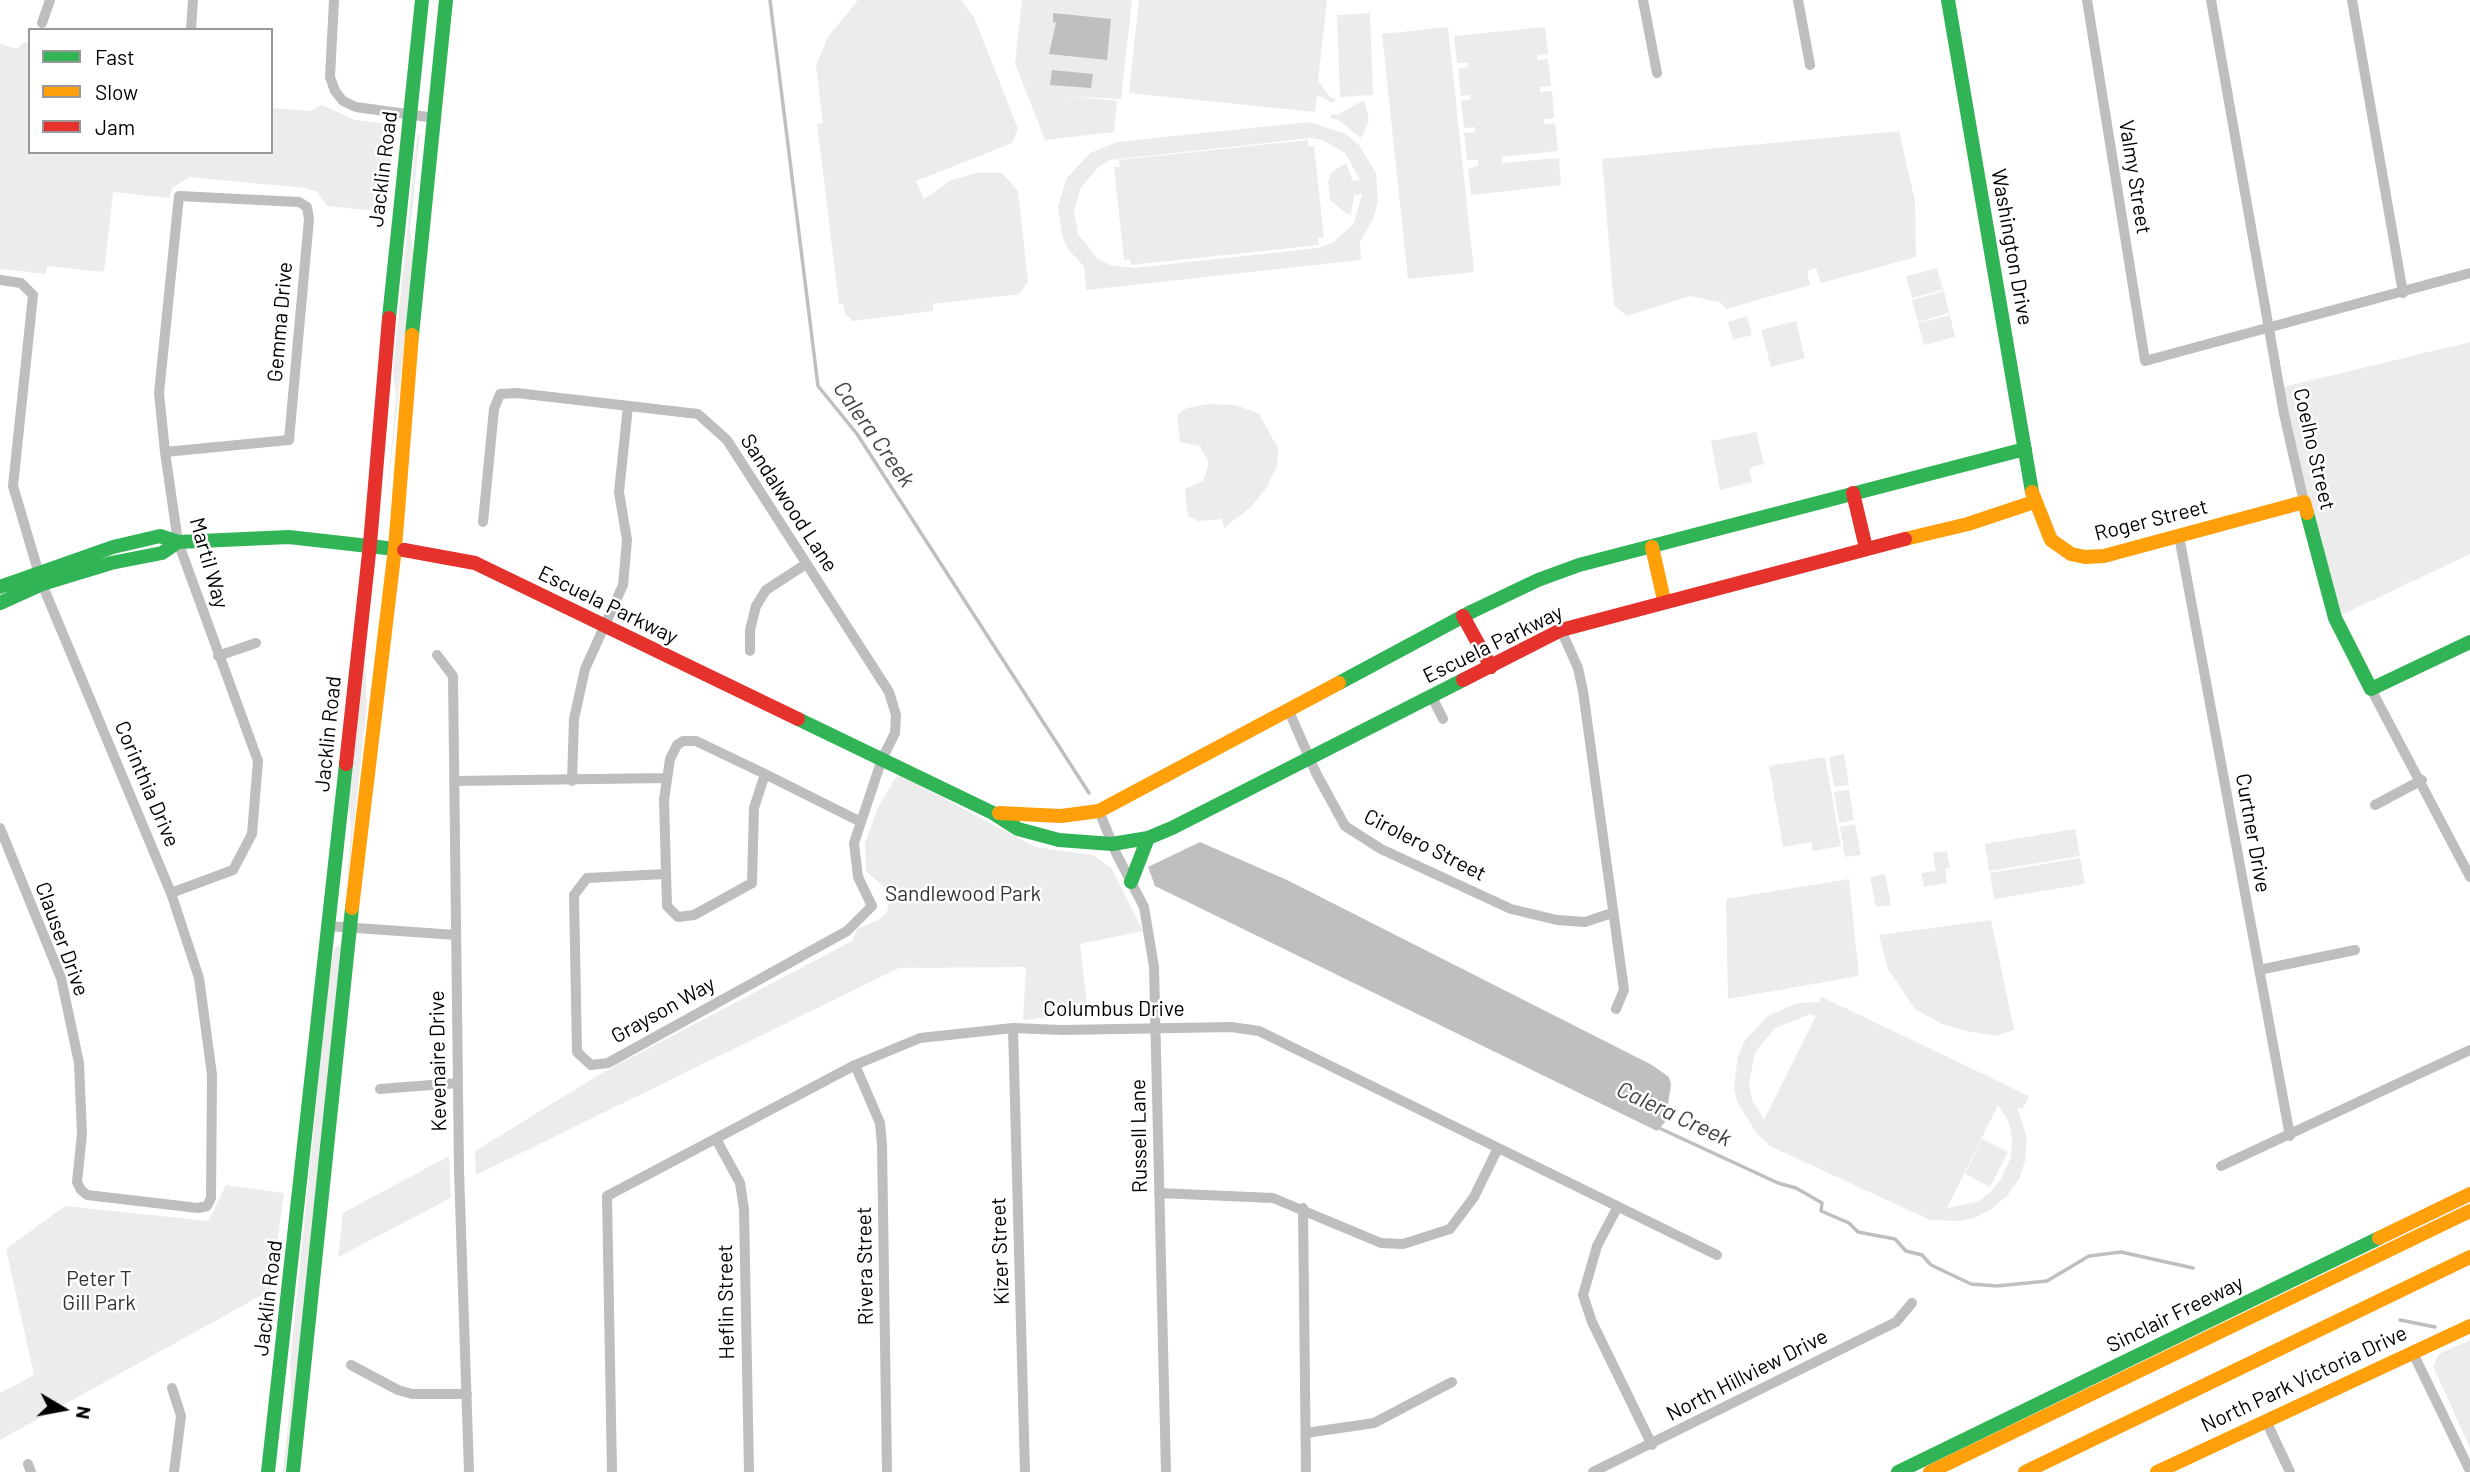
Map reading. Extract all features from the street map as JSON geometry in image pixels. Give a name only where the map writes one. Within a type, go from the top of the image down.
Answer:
[{"type":"main road","name":"Jacklin Road","points":[[268,1472],[370,544],[395,242],[422,0]]},
{"type":"main road","name":"Jacklin Road","points":[[293,1472],[350,928],[395,548],[406,390],[446,0]]},
{"type":"main road","name":"Washington Drive","points":[[1948,0],[2034,502]]},
{"type":"main road","name":"Escuela Parkway","points":[[993,813],[1061,816],[1099,811],[1463,616],[1538,580],[1579,565],[2025,449]]},
{"type":"main road","points":[[1853,494],[1866,548]]},
{"type":"main road","name":"Escuela Parkway","points":[[0,587],[162,553],[178,542],[289,537],[370,544],[475,563],[603,627],[883,759],[993,813],[1018,829],[1037,835],[1112,844],[1148,838],[1311,759],[1561,630],[1664,600],[1968,524],[2034,502]]},
{"type":"main road","name":"Roger Street","points":[[2034,502],[2051,540],[2064,550],[2080,556],[2117,553],[2304,502]]},
{"type":"main road","name":"Coelho Street","points":[[2304,502],[2334,618],[2371,689]]},
{"type":"main road","points":[[1652,547],[1664,600]]},
{"type":"main road","name":"Escuela Parkway","points":[[0,603],[40,578]]},
{"type":"main road","points":[[1463,616],[1491,667]]},
{"type":"main road","points":[[2371,689],[2470,642]]},
{"type":"main road","points":[[1131,882],[1148,838]]},
{"type":"main road","name":"Sinclair Freeway","points":[[1898,1472],[2470,1194]]},
{"type":"main road","points":[[1930,1472],[2470,1211]]},
{"type":"main road","points":[[2025,1472],[2470,1257]]},
{"type":"main road","name":"North Park Victoria Drive","points":[[2157,1472],[2470,1326]]},
{"type":"street","points":[[43,23],[50,0]]},
{"type":"street","points":[[191,28],[193,0]]},
{"type":"street","points":[[334,0],[330,77],[335,91],[343,101],[356,107],[435,118]]},
{"type":"street","points":[[1643,0],[1657,73]]},
{"type":"street","points":[[1798,0],[1810,65]]},
{"type":"street","name":"Valmy Street","points":[[2087,0],[2145,361],[2268,329]]},
{"type":"street","name":"Coelho Street","points":[[2211,0],[2268,329],[2304,502]]},
{"type":"street","points":[[2353,0],[2403,293]]},
{"type":"street","name":"Martil Way","points":[[171,893],[233,870],[252,834],[258,761],[178,542],[165,452],[159,393],[176,217],[179,196],[186,194]]},
{"type":"street","name":"Gemma Drive","points":[[165,452],[289,440],[309,219],[307,207],[299,202],[186,194]]},
{"type":"street","points":[[2268,329],[2470,273]]},
{"type":"street","name":"Corinthia Drive","points":[[0,280],[21,283],[33,295],[13,486],[40,578],[171,893],[199,978],[211,1063],[211,1198],[207,1206],[198,1208],[88,1195],[81,1190]]},
{"type":"street","name":"Sandalwood Lane","points":[[483,522],[494,409],[500,394],[517,393],[698,414],[727,440],[889,692],[896,723],[895,733],[859,821]]},
{"type":"street","points":[[572,781],[574,719],[582,681],[623,585],[626,540],[619,492],[628,406]]},
{"type":"street","name":"Curtner Drive","points":[[2179,536],[2290,1136]]},
{"type":"street","points":[[750,651],[750,630],[755,606],[766,590],[806,564]]},
{"type":"street","points":[[1561,630],[1578,668],[1583,691],[1624,990],[1616,1009]]},
{"type":"street","points":[[218,656],[256,643]]},
{"type":"street","name":"Kevenaire Drive","points":[[437,655],[453,676],[457,1083],[469,1472]]},
{"type":"street","name":"Coelho Street","points":[[2371,689],[2422,780],[2470,877]]},
{"type":"street","points":[[1432,697],[1443,719]]},
{"type":"street","name":"Cirolero Street","points":[[1288,709],[1345,826],[1381,849],[1511,909],[1556,920],[1585,922],[1612,913]]},
{"type":"street","points":[[765,774],[754,808],[752,883],[684,918],[678,917],[667,906],[665,874],[666,778],[677,745],[690,739],[765,774],[859,821]]},
{"type":"street","points":[[454,781],[666,778]]},
{"type":"street","points":[[2375,804],[2422,780]]},
{"type":"street","name":"Russell Lane","points":[[1099,811],[1150,927],[1156,1028],[1166,1472]]},
{"type":"street","name":"Grayson Way","points":[[665,874],[587,878],[574,895],[577,1052],[591,1065],[608,1063],[847,931],[872,905],[858,877],[854,843],[859,821]]},
{"type":"street","name":"Clauser Drive","points":[[0,828],[61,978],[79,1063],[82,1134],[77,1182],[81,1190]]},
{"type":"street","points":[[328,926],[456,935]]},
{"type":"street","points":[[2259,970],[2355,950]]},
{"type":"street","name":"Columbus Drive","points":[[612,1472],[607,1196],[855,1065],[920,1038],[1013,1028],[1231,1027],[1259,1031],[1497,1150],[1717,1255]]},
{"type":"street","name":"Kizer Street","points":[[1013,1028],[1025,1472]]},
{"type":"street","points":[[2221,1166],[2470,1050]]},
{"type":"street","name":"Rivera Street","points":[[855,1065],[880,1123],[882,1145],[887,1472]]},
{"type":"street","points":[[380,1089],[457,1083]]},
{"type":"street","name":"Heflin Street","points":[[716,1139],[740,1183],[744,1209],[749,1472]]},
{"type":"street","points":[[1159,1193],[1273,1198],[1303,1208],[1381,1243],[1403,1244],[1450,1229],[1474,1197],[1497,1150]]},
{"type":"street","points":[[1303,1208],[1306,1472]]},
{"type":"street","points":[[1617,1208],[1597,1247],[1583,1295],[1592,1322],[1653,1445]]},
{"type":"street","name":"North Hillview Drive","points":[[1593,1472],[1653,1445],[1896,1322],[1912,1303]]},
{"type":"street","points":[[2412,1351],[2470,1471]]},
{"type":"street","points":[[351,1364],[398,1390],[412,1394],[467,1394]]},
{"type":"street","points":[[1306,1433],[1374,1423],[1452,1382]]},
{"type":"street","points":[[172,1388],[181,1416],[174,1472]]},
{"type":"street","points":[[2266,1421],[2290,1472]]},
{"type":"green space","points":[[858,0],[961,0],[974,17],[1018,129],[1012,143],[916,181],[924,199],[951,180],[976,173],[1002,173],[1018,191],[1028,282],[1019,294],[933,304],[933,311],[853,321],[845,314],[843,303],[839,304],[817,124],[823,123],[816,65],[828,37]]},
{"type":"green space","points":[[1022,0],[1132,0],[1121,99],[1068,96],[1117,101],[1114,132],[1045,140],[1015,64]]},
{"type":"green space","points":[[1139,0],[1327,0],[1318,81],[1330,97],[1336,99],[1333,103],[1317,95],[1315,112],[1129,93]]},
{"type":"green space","points":[[1370,13],[1373,95],[1340,97],[1337,15]]},
{"type":"green space","points":[[1448,27],[1474,272],[1408,279],[1382,34]]},
{"type":"green space","points":[[1545,27],[1548,54],[1537,55],[1537,60],[1548,59],[1551,86],[1540,87],[1540,92],[1552,91],[1554,118],[1544,119],[1544,124],[1555,123],[1558,151],[1502,157],[1502,163],[1559,158],[1561,185],[1471,195],[1468,168],[1478,166],[1478,160],[1467,160],[1464,133],[1475,132],[1475,127],[1464,128],[1461,101],[1471,99],[1471,95],[1461,96],[1458,69],[1468,67],[1468,63],[1457,63],[1454,36]]},
{"type":"green space","points":[[24,42],[28,43],[28,154],[273,154],[273,108],[310,111],[322,105],[355,120],[386,124],[394,130],[386,212],[327,206],[317,192],[305,188],[190,177],[173,187],[169,198],[113,192],[104,272],[47,266],[46,274],[0,269],[0,44],[17,49]]},
{"type":"green space","points":[[1364,100],[1369,120],[1361,138],[1337,119],[1331,119],[1331,114],[1337,115]]},
{"type":"green space","points":[[1309,122],[1346,134],[1359,145],[1376,173],[1378,201],[1374,217],[1360,242],[1361,260],[1086,290],[1084,267],[1068,249],[1062,236],[1058,207],[1066,179],[1090,153],[1117,142]],"holes":[[[1311,138],[1322,140],[1345,153],[1360,180],[1353,181],[1346,163],[1332,172],[1328,181],[1330,200],[1351,215],[1354,195],[1362,194],[1354,223],[1334,242],[1318,248],[1133,268],[1110,265],[1097,258],[1078,234],[1074,213],[1080,189],[1098,167],[1111,160]]]},
{"type":"green space","points":[[1899,131],[1915,201],[1916,257],[1821,283],[1816,268],[1807,271],[1810,285],[1726,309],[1719,302],[1690,296],[1627,316],[1614,305],[1602,159]]},
{"type":"green space","points":[[417,135],[420,135],[410,231],[414,255],[385,515],[396,398],[393,370]]},
{"type":"green space","points":[[1308,140],[1308,146],[1314,146],[1324,238],[1318,238],[1319,245],[1131,265],[1130,259],[1124,260],[1114,167],[1120,167],[1119,160]]},
{"type":"green space","points":[[1937,268],[1943,290],[1912,298],[1906,276]]},
{"type":"green space","points":[[1944,291],[1949,313],[1918,322],[1912,300]]},
{"type":"green space","points":[[1950,315],[1955,337],[1924,345],[1918,323]]},
{"type":"green space","points":[[1747,316],[1752,335],[1733,340],[1728,322]]},
{"type":"green space","points":[[1796,321],[1805,358],[1771,367],[1761,330]]},
{"type":"green space","points":[[2470,342],[2470,554],[2335,618],[2279,388]]},
{"type":"green space","points":[[1209,404],[1236,405],[1259,414],[1278,448],[1277,465],[1267,487],[1251,507],[1224,528],[1222,519],[1198,521],[1188,516],[1185,489],[1203,481],[1209,463],[1200,446],[1180,442],[1177,415],[1187,408]]},
{"type":"green space","points":[[1756,432],[1764,464],[1749,468],[1752,482],[1720,490],[1711,441]]},
{"type":"green space","points":[[373,576],[365,657],[367,705],[345,905],[351,829],[348,801]]},
{"type":"green space","points":[[1844,754],[1849,785],[1834,787],[1829,757]]},
{"type":"green space","points":[[1825,757],[1841,846],[1813,851],[1811,842],[1783,847],[1769,766]]},
{"type":"green space","name":"Sandlewood Park","points":[[898,774],[1035,847],[1093,855],[1112,869],[1143,931],[1080,944],[1088,1013],[1023,1020],[1026,967],[899,968],[476,1175],[475,1151],[602,1073],[852,941],[858,928],[879,920],[887,912],[889,902],[885,888],[866,871],[865,843],[879,805]]},
{"type":"green space","points":[[1849,789],[1854,820],[1839,823],[1834,792]]},
{"type":"green space","points":[[1855,824],[1861,855],[1845,857],[1840,827]]},
{"type":"green space","points":[[2075,829],[2080,856],[1989,871],[1985,844]]},
{"type":"green space","points":[[1947,851],[1950,868],[1945,869],[1947,883],[1924,887],[1921,873],[1936,871],[1933,853]]},
{"type":"green space","points":[[2080,858],[2085,884],[1994,899],[1990,873]]},
{"type":"green space","points":[[1885,874],[1891,905],[1876,907],[1870,877]]},
{"type":"green space","points":[[1849,879],[1859,976],[1728,999],[1726,899]]},
{"type":"green space","points":[[1991,920],[2014,1030],[1995,1036],[1967,1031],[1942,1024],[1915,1009],[1888,969],[1879,935]]},
{"type":"green space","points":[[341,946],[287,1472],[283,1472],[291,1395],[290,1363],[329,976],[335,947]]},
{"type":"green space","points":[[1822,997],[2029,1096],[2023,1109],[2017,1108],[2027,1137],[2025,1161],[2019,1179],[2007,1196],[1990,1210],[1974,1218],[1958,1221],[1930,1220],[1770,1146],[1757,1134],[1737,1102],[1734,1086],[1738,1056],[1745,1040],[1768,1016],[1797,1003],[1819,1002]],"holes":[[[1810,1014],[1816,1016],[1764,1120],[1752,1100],[1749,1083],[1755,1053],[1775,1028]],[[1998,1105],[2009,1122],[2012,1137],[2011,1157],[2001,1179],[1991,1192],[1977,1202],[1947,1208]]]},
{"type":"green space","points":[[1982,1139],[2008,1152],[1990,1187],[1965,1174]]},
{"type":"green space","points":[[449,1156],[451,1198],[338,1257],[343,1213]]},
{"type":"green space","name":"Peter T Gill Park","points":[[226,1185],[284,1193],[271,1290],[0,1440],[0,1393],[34,1375],[6,1249],[65,1206],[208,1221]]},
{"type":"green space","points":[[2470,1340],[2470,1448],[2433,1366],[2439,1354]]},
{"type":"shaded area","points":[[1053,13],[1111,19],[1107,60],[1049,54],[1056,23],[1053,22]]},
{"type":"shaded area","points":[[1052,70],[1093,74],[1091,88],[1050,85]]},
{"type":"shaded area","points":[[1200,842],[1287,880],[1652,1065],[1669,1077],[1671,1085],[1665,1122],[1657,1131],[1155,886],[1148,867]]},
{"type":"waterway","name":"Calera Creek","points":[[770,0],[818,386],[857,434],[1089,793]]},
{"type":"waterway","name":"Calera Creek","points":[[1657,1127],[1778,1183],[1796,1188],[1822,1203],[1821,1211],[1849,1223],[1858,1232],[1895,1239],[1906,1251],[1922,1255],[1931,1265],[1971,1284],[1997,1286],[2047,1281],[2089,1256],[2121,1252],[2193,1268]]},
{"type":"waterway","name":"Calera Creek","points":[[2400,1320],[2435,1327]]},
{"type":"traffic: fast","points":[[389,318],[422,0]]},
{"type":"traffic: fast","points":[[412,335],[446,0]]},
{"type":"traffic: fast","points":[[1948,0],[2032,492]]},
{"type":"traffic: fast","points":[[1339,683],[1473,611],[1538,580],[1579,565],[2025,449]]},
{"type":"traffic: fast","points":[[2307,513],[2335,618],[2371,689],[2470,642]]},
{"type":"traffic: fast","points":[[0,587],[113,547],[160,536],[178,542],[289,537],[404,550]]},
{"type":"traffic: fast","points":[[0,603],[42,584],[111,563],[162,553],[178,542]]},
{"type":"traffic: fast","points":[[798,719],[993,813],[1018,829],[1059,840],[1112,844],[1148,838],[1172,828],[1463,680]]},
{"type":"traffic: fast","points":[[268,1472],[346,764]]},
{"type":"traffic: fast","points":[[1131,882],[1148,838]]},
{"type":"traffic: fast","points":[[293,1472],[352,908]]},
{"type":"traffic: fast","points":[[1898,1472],[2379,1238]]},
{"type":"traffic: slow","points":[[352,908],[395,548],[412,335]]},
{"type":"traffic: slow","points":[[2032,492],[2051,540],[2071,554],[2085,557],[2104,556],[2304,502],[2307,513]]},
{"type":"traffic: slow","points":[[1905,539],[1968,524],[2034,502]]},
{"type":"traffic: slow","points":[[1652,547],[1664,600]]},
{"type":"traffic: slow","points":[[999,813],[1061,816],[1099,811],[1339,683]]},
{"type":"traffic: slow","points":[[2379,1238],[2470,1194]]},
{"type":"traffic: slow","points":[[1930,1472],[2470,1211]]},
{"type":"traffic: slow","points":[[2025,1472],[2470,1257]]},
{"type":"traffic: slow","points":[[2157,1472],[2470,1326]]},
{"type":"traffic: jam","points":[[346,764],[370,544],[389,318]]},
{"type":"traffic: jam","points":[[1853,493],[1866,548]]},
{"type":"traffic: jam","points":[[1463,680],[1561,630],[1905,539]]},
{"type":"traffic: jam","points":[[404,550],[475,563],[798,719]]},
{"type":"traffic: jam","points":[[1463,616],[1491,667]]}]
